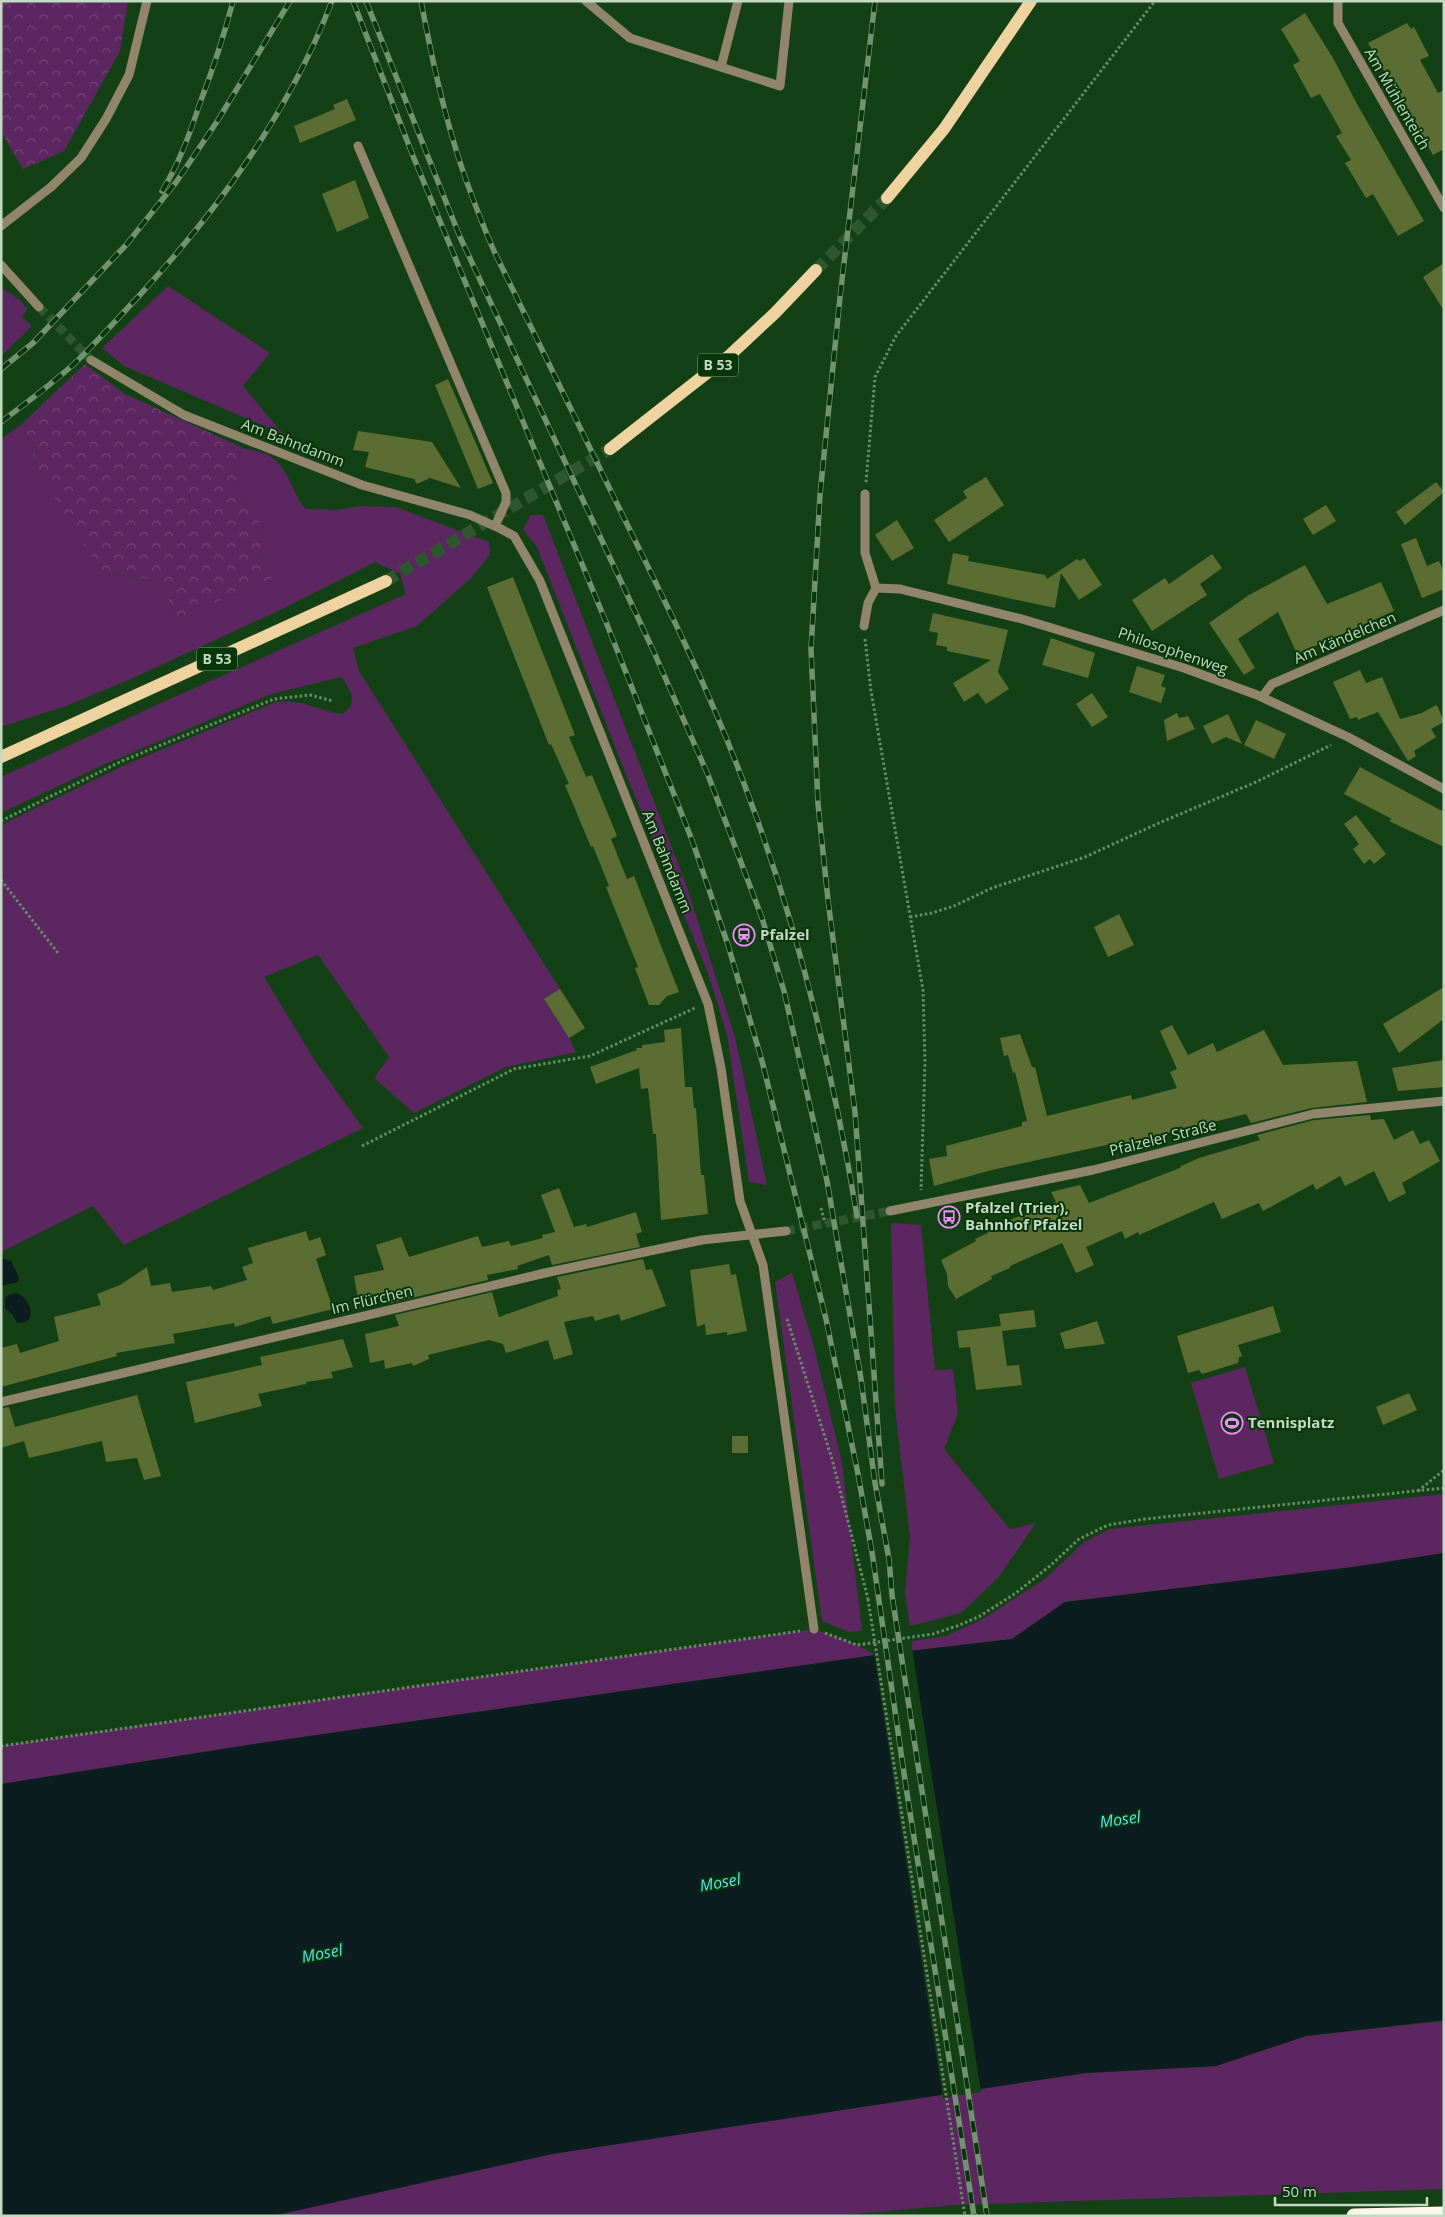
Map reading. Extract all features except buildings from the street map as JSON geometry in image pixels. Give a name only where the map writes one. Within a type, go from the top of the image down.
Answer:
[{"type":"highway","points":[[1354,2216],[1444,2214]]},
{"type":"main road","points":[[887,198],[944,129],[1031,1]]},
{"type":"main road","name":"B 53","points":[[610,449],[730,355],[775,313],[816,270]]},
{"type":"main road","name":"B 53","points":[[1,758],[386,581]]},
{"type":"street","points":[[1,226],[51,187],[81,158],[106,119],[129,75],[148,1]]},
{"type":"street","points":[[586,1],[630,38],[780,86],[789,1]]},
{"type":"street","points":[[721,67],[738,1]]},
{"type":"street","name":"Am Mühlenteich","points":[[1338,1],[1338,23],[1444,208]]},
{"type":"street","points":[[358,146],[506,493],[506,502],[495,526]]},
{"type":"street","points":[[1,265],[39,307]]},
{"type":"street","name":"Am Bahndamm","points":[[90,360],[184,415],[362,485],[470,515],[495,526],[514,536],[540,581],[708,1004],[721,1068],[740,1202],[750,1234],[763,1265],[814,1629]]},
{"type":"street","points":[[864,626],[868,603],[876,588],[865,553],[865,494]]},
{"type":"street","name":"Philosophenweg","points":[[876,588],[900,589],[1022,619],[1176,666],[1262,697],[1348,737],[1444,789]]},
{"type":"street","name":"Am Kändelchen","points":[[1262,697],[1272,684],[1444,610]]},
{"type":"street","name":"Pfalzeler Straße","points":[[890,1211],[1093,1170],[1313,1114],[1444,1101]]},
{"type":"street","points":[[750,1234],[786,1231]]},
{"type":"street","name":"Im Flürchen","points":[[1,1402],[545,1273],[702,1240],[750,1234]]},
{"type":"path","points":[[865,494],[875,377],[896,336],[1155,1]]},
{"type":"path","points":[[864,626],[872,690],[923,990],[925,1062],[921,1206]]},
{"type":"path","points":[[1,821],[122,761],[274,699],[310,695],[333,701]]},
{"type":"path","points":[[910,917],[954,906],[992,888],[1084,857],[1256,782],[1348,737]]},
{"type":"path","points":[[1,880],[58,953]]},
{"type":"path","points":[[362,1146],[514,1070],[590,1056],[708,1004]]},
{"type":"path","points":[[821,1208],[825,1223]]},
{"type":"path","points":[[784,1310],[832,1459],[868,1599],[965,2216]]},
{"type":"path","points":[[1417,1491],[1444,1470]]},
{"type":"path","points":[[1,1746],[814,1629],[857,1645],[933,1634],[980,1616],[1016,1593],[1079,1539],[1108,1525],[1145,1519],[1444,1488]]},
{"type":"green space","points":[[1,1],[128,1],[120,51],[64,151],[23,169],[1,132]]},
{"type":"green space","points":[[168,286],[270,353],[243,386],[283,434],[124,366],[102,348]]},
{"type":"green space","points":[[1,287],[20,300],[27,309],[22,317],[32,326],[1,356]]},
{"type":"green space","points":[[85,364],[125,394],[241,447],[237,489],[246,504],[259,519],[263,566],[274,577],[177,619],[172,606],[156,580],[105,573],[90,555],[38,471],[23,423]]},
{"type":"green space","points":[[23,423],[38,471],[105,573],[156,580],[172,606],[177,619],[263,566],[259,519],[246,504],[237,489],[241,447],[268,455],[275,460],[281,466],[306,509],[338,510],[359,506],[395,507],[489,542],[490,555],[470,579],[417,626],[353,648],[359,671],[560,989],[544,1000],[576,1052],[506,1067],[414,1113],[374,1078],[389,1057],[318,955],[264,977],[315,1061],[363,1128],[124,1245],[93,1206],[1,1252],[1,825],[127,764],[276,702],[295,702],[343,714],[351,706],[352,695],[342,677],[271,694],[103,765],[1,813],[1,777],[161,703],[406,594],[400,574],[375,562],[284,608],[133,678],[66,706],[1,727],[1,439]]},
{"type":"green space","points":[[531,515],[543,515],[686,884],[735,1037],[767,1185],[749,1182],[727,1035],[708,973],[623,767],[537,547],[523,529]]},
{"type":"green space","points":[[891,1223],[921,1225],[935,1370],[953,1369],[958,1413],[944,1449],[1010,1529],[1036,1523],[998,1578],[961,1613],[910,1626],[905,1593],[910,1537],[895,1408]]},
{"type":"green space","points":[[792,1273],[814,1347],[842,1463],[862,1631],[849,1632],[822,1621],[775,1282]]},
{"type":"green space","name":"Tennisplatz","points":[[1245,1367],[1274,1463],[1219,1479],[1191,1383]]},
{"type":"green space","points":[[1444,1494],[1444,1553],[1353,1567],[1065,1602],[1012,1639],[912,1651],[912,1641],[946,1636],[981,1620],[1045,1579],[1084,1542],[1110,1529]]},
{"type":"green space","points":[[814,1629],[857,1645],[875,1655],[261,1743],[1,1784],[1,1746]]},
{"type":"green space","points":[[1444,2021],[1444,2189],[956,2205],[830,2216],[272,2216],[552,2154],[1086,2073],[1216,2066],[1306,2036]]},
{"type":"water","points":[[1,1258],[11,1261],[19,1277],[18,1282],[1,1286]]},
{"type":"water","points":[[16,1293],[26,1300],[31,1311],[31,1316],[24,1322],[17,1323],[13,1315],[5,1308],[5,1299],[8,1295]]},
{"type":"water","name":"Mosel","points":[[1444,1553],[1444,2020],[1306,2036],[1216,2066],[1086,2073],[552,2154],[272,2216],[1,2216],[1,1784],[261,1743],[875,1655],[1012,1639],[1065,1602],[1353,1567]]},
{"type":"pier","points":[[912,1648],[981,2092],[943,2098],[874,1653]]},
{"type":"tunnel","points":[[816,270],[887,198]]},
{"type":"tunnel","points":[[39,307],[91,360]]},
{"type":"tunnel","points":[[386,581],[610,449]]},
{"type":"tunnel","points":[[786,1231],[890,1211]]},
{"type":"railway","points":[[162,191],[174,170],[188,137],[218,52],[233,1]]},
{"type":"railway","points":[[1,369],[33,343],[126,245],[177,181],[218,120],[290,1]]},
{"type":"railway","points":[[1,422],[75,363],[138,297],[196,230],[223,195],[273,121],[315,42],[332,1]]},
{"type":"railway","points":[[353,1],[413,156],[606,622],[692,840],[728,945],[762,1061],[826,1319],[858,1474],[872,1552],[906,1787],[974,2216]]},
{"type":"railway","points":[[366,1],[460,237],[653,650],[708,775],[762,918],[784,991],[827,1181],[861,1379],[875,1483],[889,1559],[892,1595],[987,2216]]},
{"type":"railway","points":[[421,1],[449,126],[472,198],[483,225],[689,652],[733,754],[765,841],[798,947],[812,1000],[837,1108],[857,1216]]},
{"type":"railway","points":[[875,1],[840,297],[820,495],[811,649],[818,804],[828,900],[855,1112],[882,1484]]},
{"type":"place","name":"Pfalzel","points":[[744,935]]},
{"type":"place","name":"Pfalzel (Trier), Bahnhof Pfalzel","points":[[949,1217]]},
{"type":"place","name":"Tennisplatz","points":[[1232,1423]]}]
